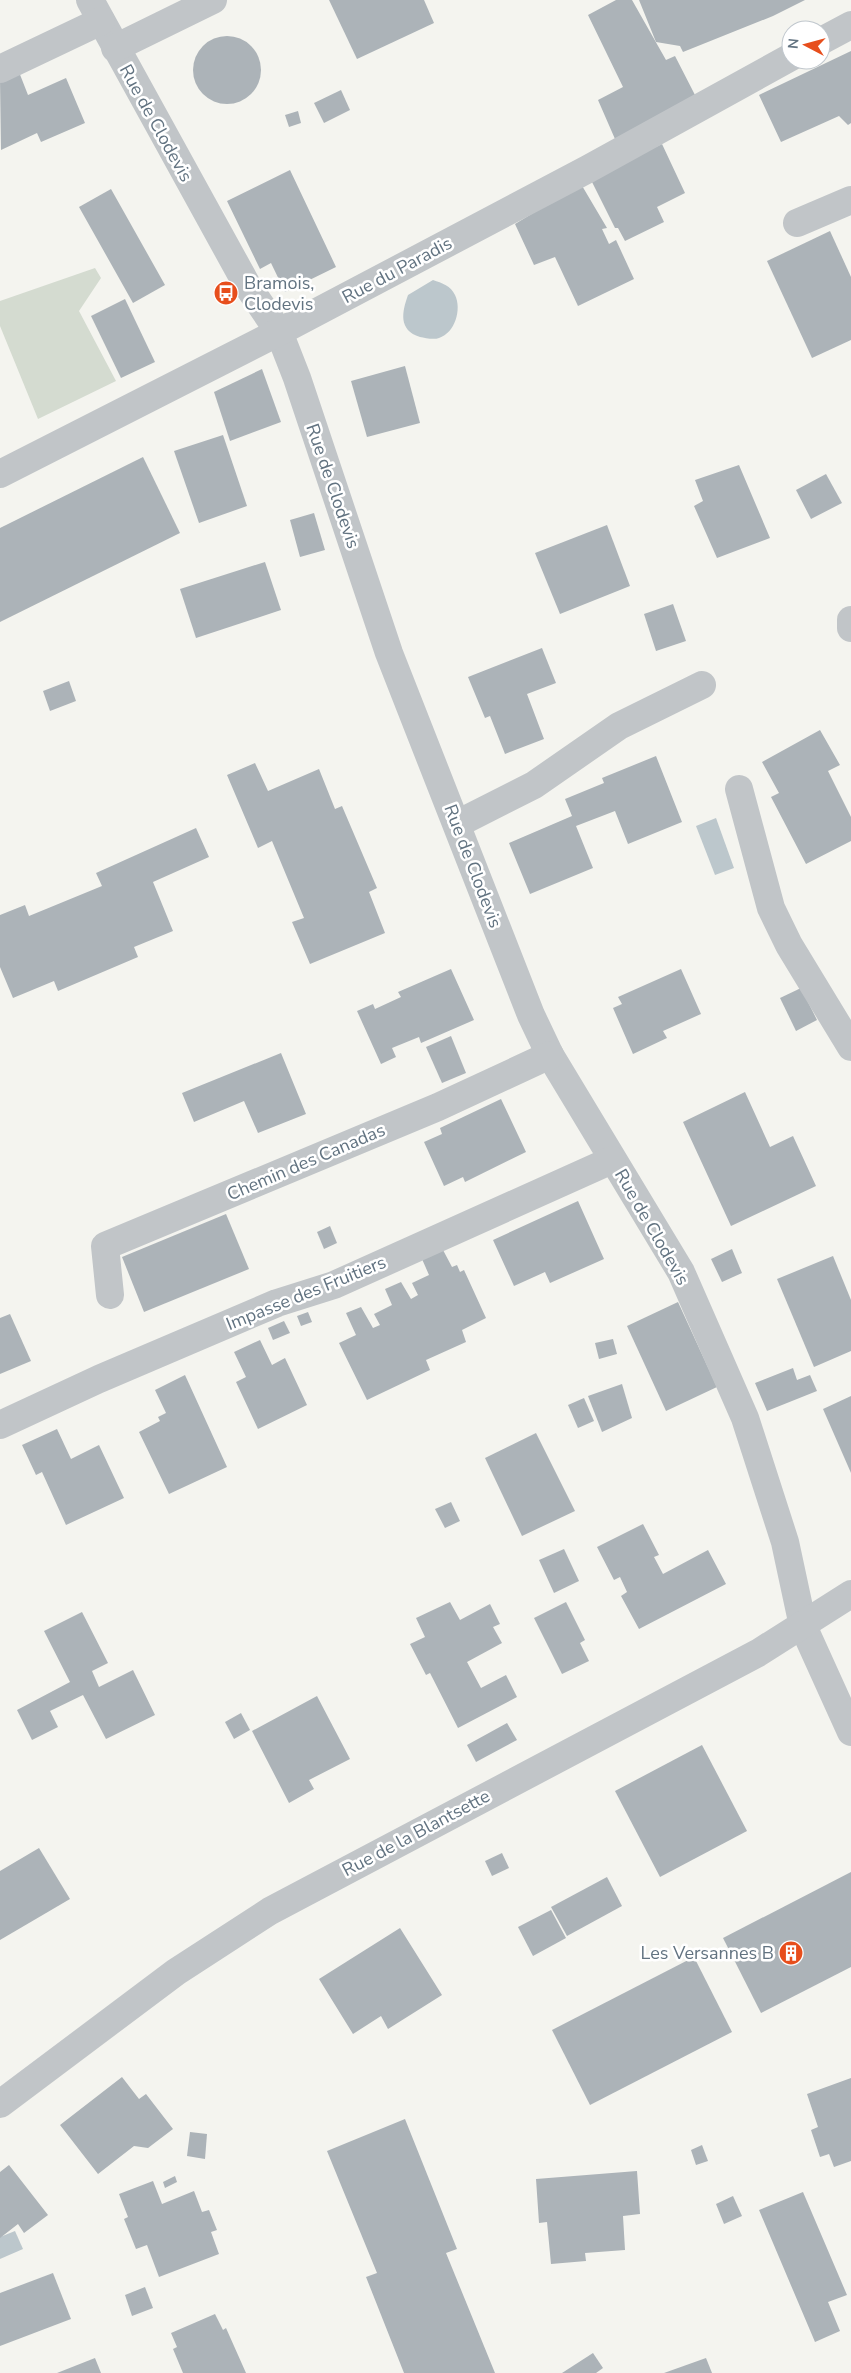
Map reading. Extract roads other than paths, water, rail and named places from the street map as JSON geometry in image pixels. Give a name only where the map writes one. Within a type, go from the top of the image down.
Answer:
[{"type":"street","points":[[115,48],[213,0]]},
{"type":"street","points":[[0,69],[95,11]]},
{"type":"street","name":"Rue de Clodevis","points":[[95,11],[247,285],[279,332],[300,387],[389,653],[531,1015],[550,1055],[681,1272],[746,1418],[784,1542],[803,1626],[851,1732]]},
{"type":"street","points":[[831,36],[851,25]]},
{"type":"street","name":"Rue du Paradis","points":[[0,474],[279,332],[588,169],[781,63]]},
{"type":"street","points":[[797,223],[851,200]]},
{"type":"street","points":[[851,620],[851,628]]},
{"type":"street","points":[[457,824],[534,784],[619,726],[702,685]]},
{"type":"street","points":[[739,789],[771,908],[789,944],[851,1047]]},
{"type":"street","name":"Chemin des Canadas","points":[[110,1294],[105,1246],[438,1107],[550,1055]]},
{"type":"street","name":"Impasse des Fruitiers","points":[[0,1426],[98,1379],[277,1302],[334,1284],[612,1160]]},
{"type":"street","name":"Rue de la Blantsette","points":[[0,2104],[176,1972],[270,1911],[758,1653],[851,1594]]},
{"type":"place","name":"Bramois, Clodevis","points":[[226,293]]},
{"type":"place","name":"Les Versannes B","points":[[791,1953]]}]
